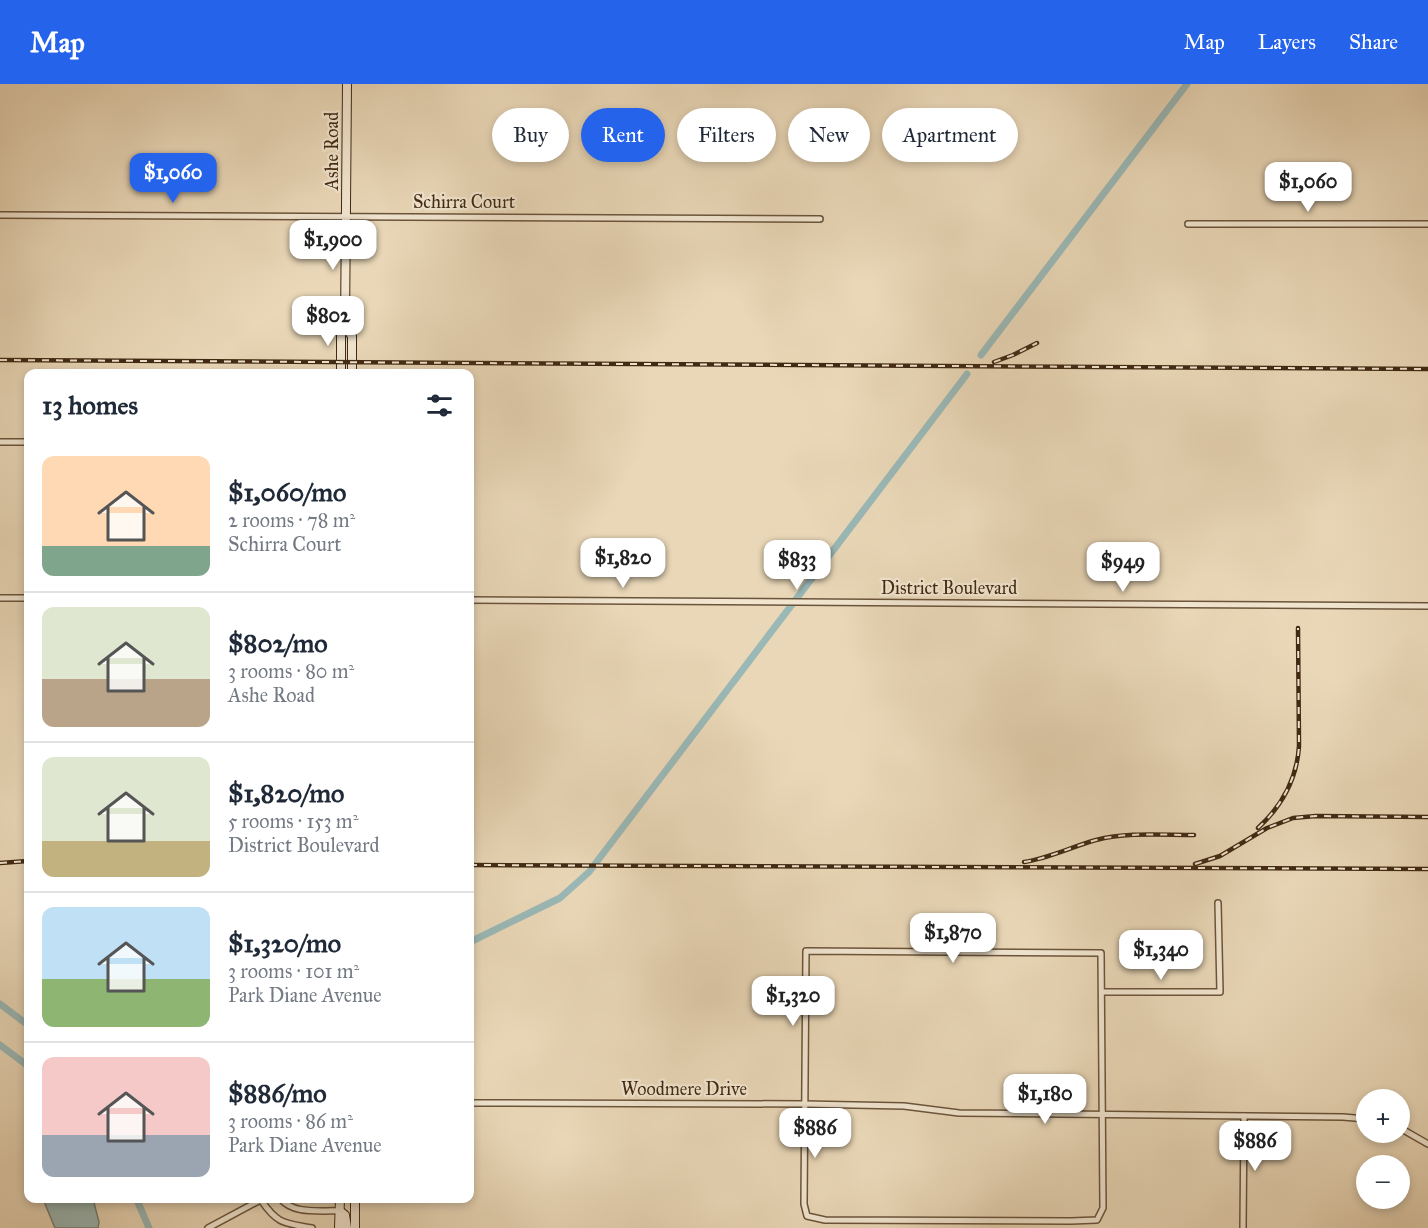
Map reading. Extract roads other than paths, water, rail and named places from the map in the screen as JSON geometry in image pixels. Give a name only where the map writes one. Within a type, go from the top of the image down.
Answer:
[{"type":"street","name":"Ashe Road","points":[[341,369],[341,335],[345,327],[347,84]]},
{"type":"street","name":"Schirra Court","points":[[0,215],[820,219]]},
{"type":"street","points":[[1188,224],[1428,224]]},
{"type":"street","name":"Ashe Road","points":[[345,327],[352,336],[352,369]]},
{"type":"street","points":[[0,442],[24,442]]},
{"type":"street","points":[[0,598],[24,598]]},
{"type":"street","name":"District Boulevard","points":[[474,600],[1428,606]]},
{"type":"street","points":[[1102,992],[1220,992],[1218,903]]},
{"type":"street","points":[[806,951],[1101,953],[1103,1208],[1097,1220],[825,1220],[807,1216],[804,1204],[804,1104],[806,951]]},
{"type":"street","name":"Woodmere Drive","points":[[474,1103],[804,1104],[904,1106],[959,1113],[1356,1118]]},
{"type":"street","points":[[1243,1228],[1244,1116]]},
{"type":"street","points":[[1410,1134],[1428,1144]]},
{"type":"street","points":[[208,1228],[255,1203]]},
{"type":"street","points":[[265,1203],[269,1212],[282,1223],[312,1228]]},
{"type":"street","points":[[286,1203],[300,1210],[340,1211],[345,1215],[347,1228]]},
{"type":"street","points":[[339,1228],[340,1203]]},
{"type":"street","points":[[355,1203],[355,1228]]},
{"type":"water","points":[[45,1203],[94,1203],[99,1222],[98,1228],[55,1228]]},
{"type":"waterway","points":[[981,355],[1187,84]]},
{"type":"waterway","points":[[474,940],[560,898],[589,872],[967,374]]},
{"type":"waterway","points":[[0,1004],[24,1022]]},
{"type":"waterway","points":[[0,1045],[24,1063]]},
{"type":"waterway","points":[[138,1203],[149,1228]]},
{"type":"railway","points":[[994,362],[1037,343]]},
{"type":"railway","points":[[0,360],[1428,369]]},
{"type":"railway","points":[[1258,828],[1287,791],[1298,758],[1298,628]]},
{"type":"railway","points":[[1195,864],[1220,856],[1267,828],[1293,818],[1316,816],[1428,817]]},
{"type":"railway","points":[[1024,862],[1108,837],[1144,834],[1194,835]]},
{"type":"railway","points":[[0,863],[24,861]]},
{"type":"railway","points":[[474,865],[1428,869]]}]
